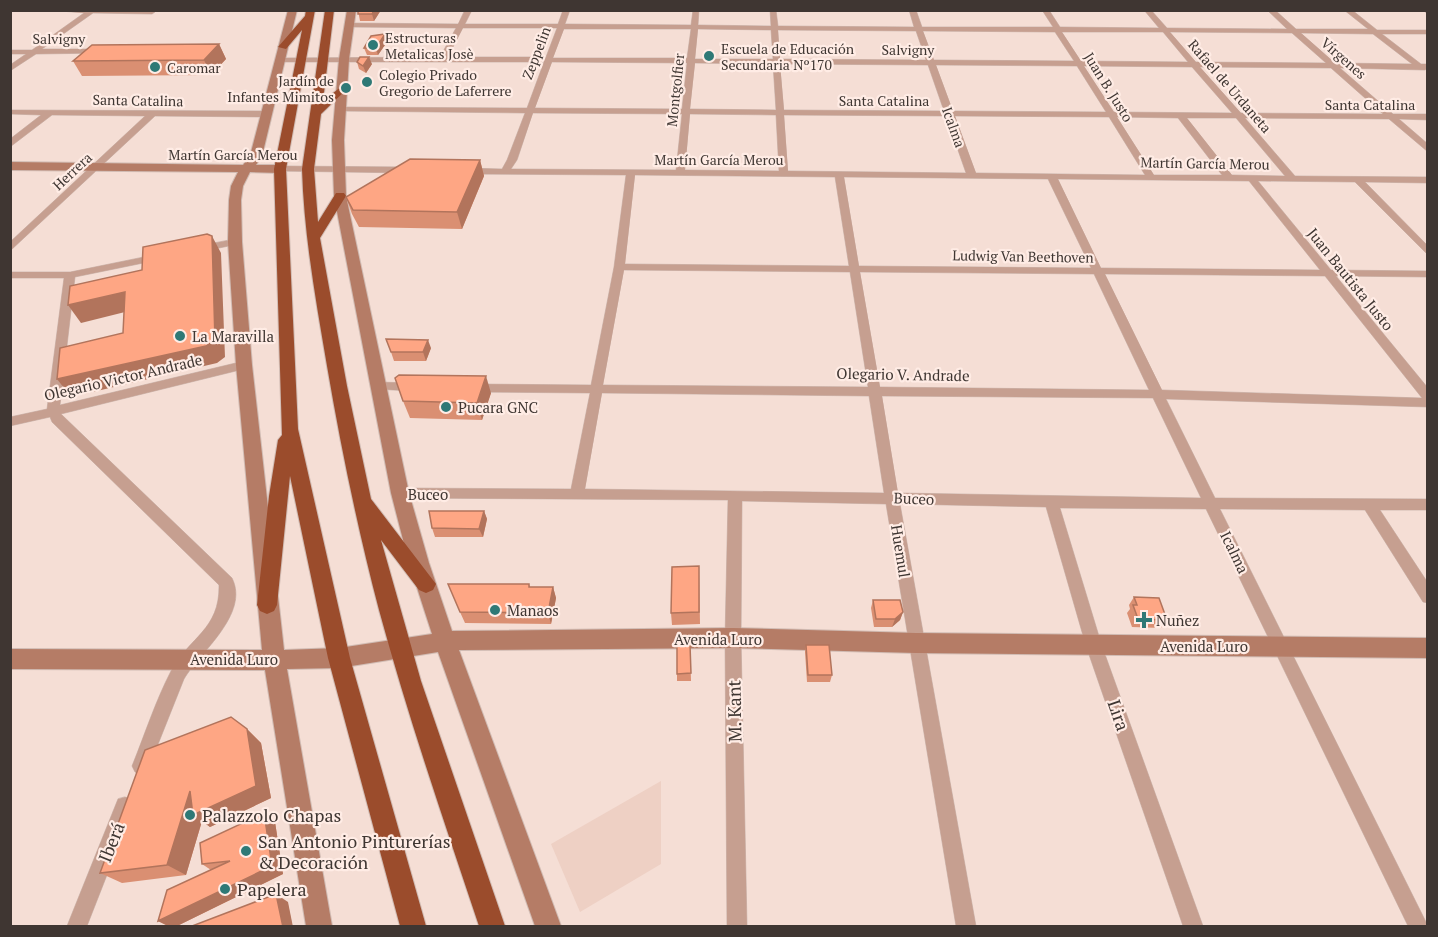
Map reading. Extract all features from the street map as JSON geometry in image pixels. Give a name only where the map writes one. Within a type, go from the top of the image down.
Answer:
[{"type":"highway","points":[[330,10],[308,169],[313,239],[344,417],[360,498],[400,647],[492,927]]},
{"type":"highway","points":[[282,54],[311,12]]},
{"type":"highway","points":[[311,12],[280,169],[289,429],[339,658],[413,927]]},
{"type":"highway","points":[[316,113],[342,89]]},
{"type":"highway","points":[[313,239],[320,226],[332,214],[340,196]]},
{"type":"highway","points":[[267,605],[278,496],[289,429]]},
{"type":"highway","points":[[360,498],[426,584]]},
{"type":"street","points":[[49,10],[152,12]]},
{"type":"street","points":[[293,10],[256,156],[240,178],[235,200],[235,242],[244,365],[267,605],[274,660],[319,927]]},
{"type":"street","points":[[352,10],[344,59],[338,170],[340,196],[377,386],[400,493],[426,584],[548,927]]},
{"type":"street","points":[[443,58],[469,10]]},
{"type":"street","name":"Zeppelin","points":[[505,171],[512,160],[567,10]]},
{"type":"street","name":"Montgolfier","points":[[680,173],[696,10]]},
{"type":"street","points":[[773,10],[784,174]]},
{"type":"street","name":"Icalma","points":[[912,10],[972,176]]},
{"type":"street","name":"Juan B. Justo","points":[[1045,10],[1110,116],[1151,177]]},
{"type":"street","name":"Rafael de Urdaneta","points":[[1148,10],[1293,179]]},
{"type":"street","name":"Vírgenes","points":[[1270,10],[1428,149]]},
{"type":"street","points":[[1347,10],[1424,66],[1428,72]]},
{"type":"street","points":[[10,69],[91,11]]},
{"type":"street","points":[[350,25],[1428,32]]},
{"type":"street","name":"Salvigny","points":[[10,52],[107,51]]},
{"type":"street","name":"Salvigny","points":[[282,54],[300,60],[443,58],[691,62],[1424,66]]},
{"type":"street","name":"Santa Catalina","points":[[340,110],[1428,117]]},
{"type":"street","name":"Santa Catalina","points":[[10,112],[265,114]]},
{"type":"street","points":[[10,144],[51,112]]},
{"type":"street","name":"Herrera","points":[[10,248],[152,114]]},
{"type":"street","points":[[1182,117],[1229,178]]},
{"type":"street","name":"Martín García Merou","points":[[10,166],[414,170]]},
{"type":"street","name":"Martín García Merou","points":[[460,171],[1428,180]]},
{"type":"street","points":[[577,495],[619,267],[631,173]]},
{"type":"street","name":"Huemul","points":[[839,175],[916,643],[966,927]]},
{"type":"street","name":"Icalma","points":[[1053,177],[1280,647],[1419,927]]},
{"type":"street","name":"Juan Bautista Justo","points":[[1251,178],[1428,397]]},
{"type":"street","points":[[1357,179],[1428,252]]},
{"type":"street","points":[[191,251],[235,242]]},
{"type":"street","points":[[10,275],[70,275],[169,255]]},
{"type":"street","name":"Ludwig Van Beethoven","points":[[619,267],[1428,274]]},
{"type":"street","points":[[70,275],[52,410],[57,419],[226,583],[228,598],[224,617],[188,659]]},
{"type":"street","name":"Olegario Victor Andrade","points":[[10,422],[244,365]]},
{"type":"street","points":[[377,386],[423,387]]},
{"type":"street","name":"Olegario V. Andrade","points":[[458,387],[1157,394],[1428,403]]},
{"type":"street","name":"Buceo","points":[[400,493],[735,495],[1051,502],[1428,505]]},
{"type":"street","name":"M. Kant","points":[[735,495],[733,638],[736,927]]},
{"type":"street","name":"Lira","points":[[1051,502],[1094,646],[1193,927]]},
{"type":"street","points":[[1369,504],[1428,597]]},
{"type":"street","name":"Avenida Luro","points":[[10,658],[230,661],[339,658],[445,640],[733,638],[1094,646],[1428,648]]},
{"type":"street","name":"Iberá","points":[[77,927],[178,673],[188,659]]},
{"type":"shaded area","points":[[661,781],[661,864],[580,912],[551,844]]},
{"type":"building","points":[[358,10],[374,10],[372,14],[358,14]]},
{"type":"building","points":[[385,34],[376,48],[364,48],[371,36]]},
{"type":"building","points":[[219,44],[204,60],[73,61],[92,45]]},
{"type":"building","points":[[360,57],[369,57],[363,66],[357,62]]},
{"type":"building","points":[[410,159],[480,160],[457,212],[353,210],[346,197]]},
{"type":"building","name":"La Maravilla","points":[[207,234],[212,236],[215,340],[206,346],[57,379],[60,348],[123,333],[125,292],[68,305],[70,286],[142,270],[143,247]]},
{"type":"building","points":[[386,339],[428,340],[423,352],[391,352]]},
{"type":"building","points":[[399,375],[486,376],[477,403],[403,401],[395,378]]},
{"type":"building","points":[[429,511],[484,511],[479,529],[432,528]]},
{"type":"building","points":[[699,566],[699,612],[671,613],[672,567]]},
{"type":"building","points":[[448,584],[529,584],[529,587],[553,587],[548,613],[460,612]]},
{"type":"building","points":[[1134,597],[1159,598],[1167,620],[1138,619],[1133,605],[1137,605]]},
{"type":"building","points":[[873,600],[900,600],[903,612],[895,619],[876,619]]},
{"type":"building","points":[[677,645],[690,645],[691,673],[677,674]]},
{"type":"building","points":[[806,645],[829,645],[832,675],[808,675]]},
{"type":"building","name":"Palazzolo Chapas","points":[[231,717],[247,729],[256,786],[193,815],[190,791],[167,865],[100,873],[145,750]]},
{"type":"building","points":[[264,813],[272,866],[158,921],[167,890],[230,861],[202,864],[200,843]]},
{"type":"building","points":[[276,894],[283,927],[192,927],[192,926]]},
{"type":"place","name":"Estructuras Metalicas Josè","points":[[373,45]]},
{"type":"place","name":"Escuela de Educación Secundaria Nº170","points":[[709,56]]},
{"type":"place","name":"Caromar","points":[[155,67]]},
{"type":"place","name":"Colegio Privado Gregorio de Laferrere","points":[[367,82]]},
{"type":"place","name":"Jardín de Infantes Mimitos","points":[[346,88]]},
{"type":"place","name":"La Maravilla","points":[[180,336]]},
{"type":"place","name":"Pucara GNC","points":[[446,407]]},
{"type":"place","name":"Manaos","points":[[495,610]]},
{"type":"place","name":"Nuñez","points":[[1144,620]]},
{"type":"place","name":"Palazzolo Chapas","points":[[190,815]]},
{"type":"place","name":"San Antonio Pinturerías & Decoración","points":[[246,851]]},
{"type":"place","name":"Papelera","points":[[225,889]]}]
